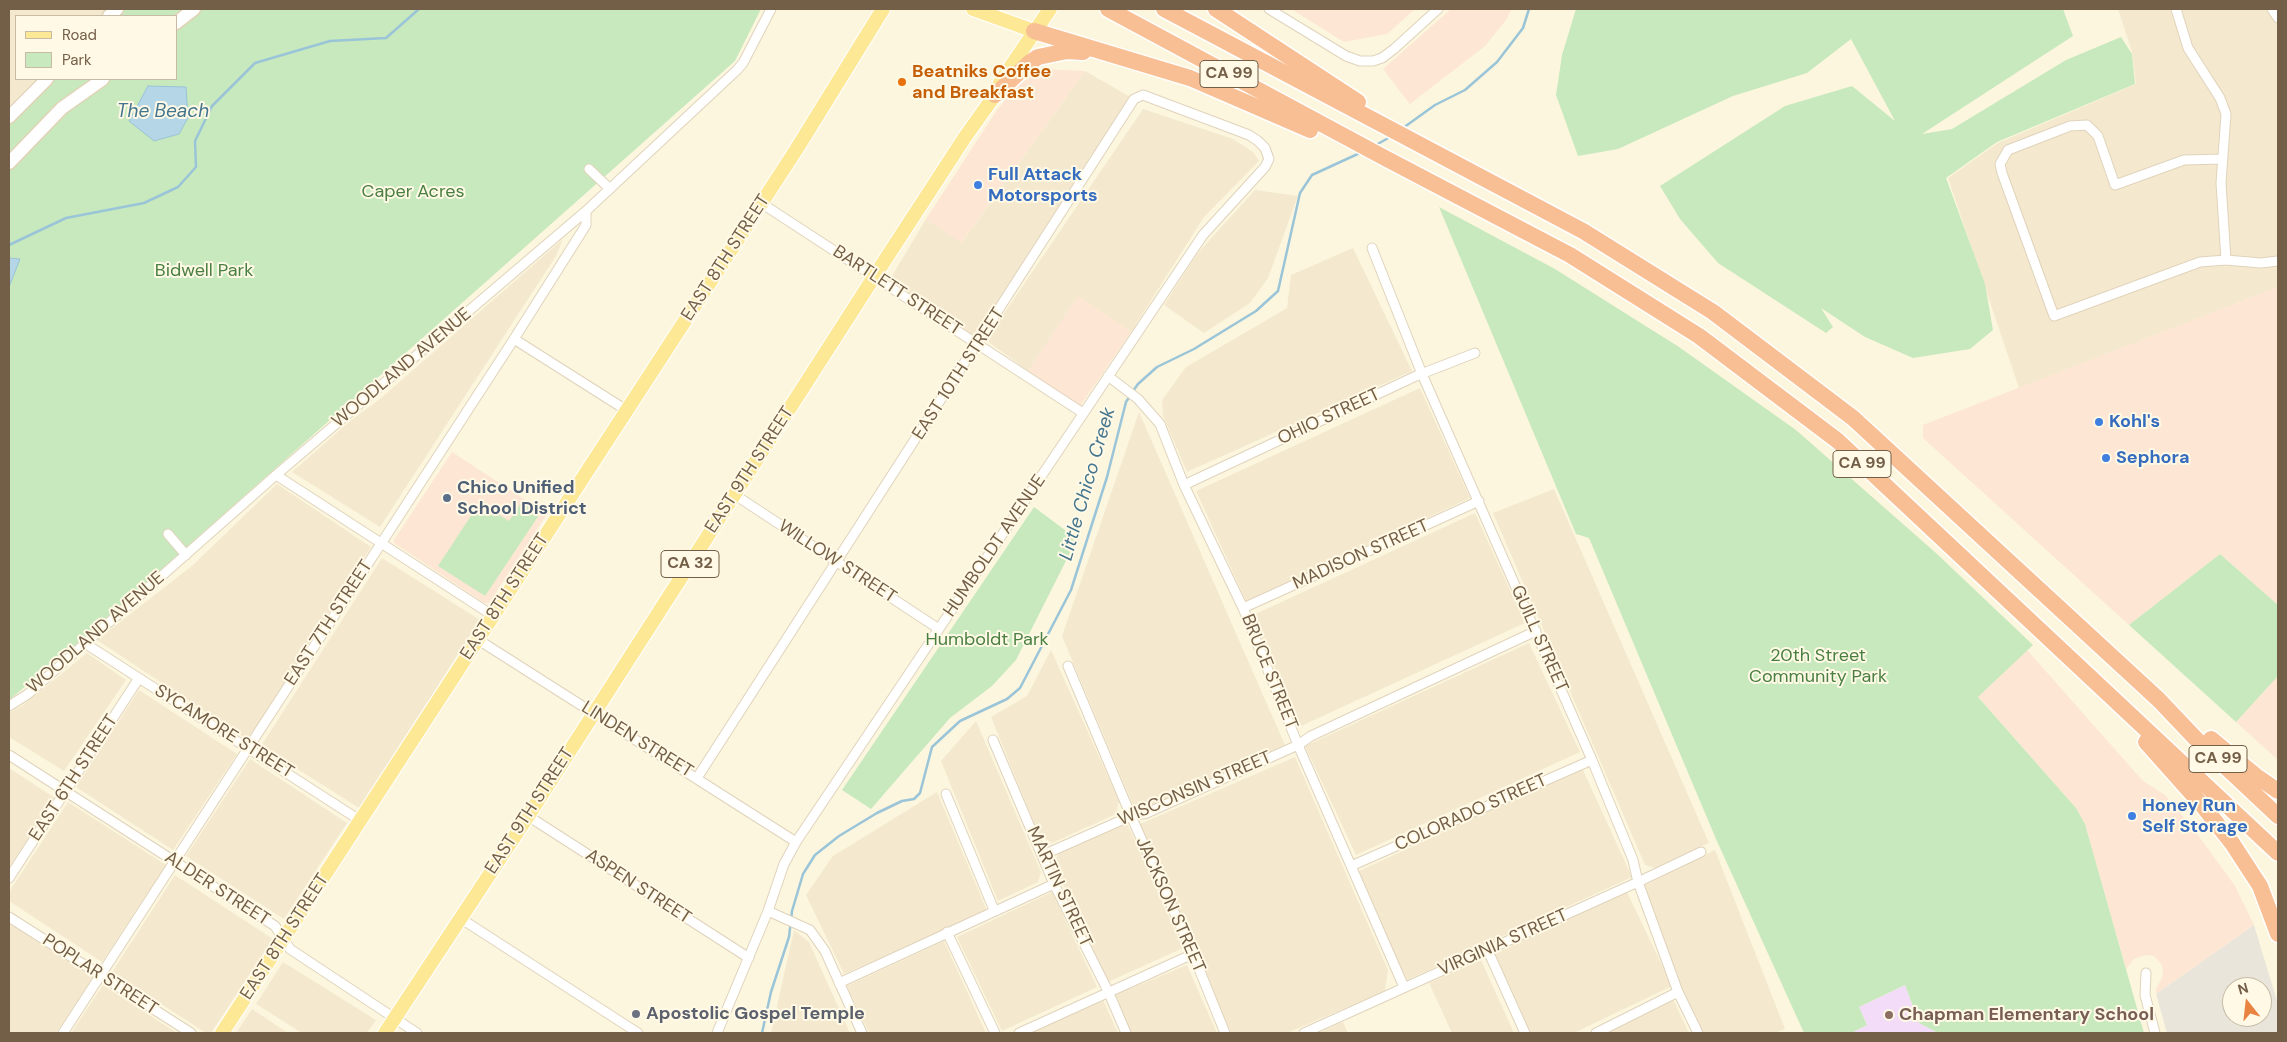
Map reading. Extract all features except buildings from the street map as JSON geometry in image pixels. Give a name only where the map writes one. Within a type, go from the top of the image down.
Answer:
[{"type":"highway","name":"CA 99","points":[[1108,9],[1346,142],[1384,158],[1570,256],[1699,336],[1838,441],[2278,853]]},
{"type":"highway","name":"CA 99","points":[[1164,9],[1583,231],[1713,312],[1854,418],[2159,700],[2196,739],[2278,816]]},
{"type":"highway","points":[[1216,9],[1368,109],[1377,122]]},
{"type":"highway","points":[[1034,31],[1190,78],[1346,142]]},
{"type":"highway","points":[[995,94],[1029,63],[1050,54],[1067,51],[1083,52],[1139,62]]},
{"type":"highway","points":[[2111,697],[2130,725],[2203,806],[2232,843],[2260,886],[2278,934]]},
{"type":"highway","points":[[2159,700],[2278,791]]},
{"type":"main road","name":"EAST 8TH STREET","points":[[222,1033],[761,203],[884,9]]},
{"type":"main road","points":[[973,9],[1034,31]]},
{"type":"main road","name":"EAST 9TH STREET","points":[[385,1033],[528,816],[874,277],[995,94],[1001,80],[1050,9]]},
{"type":"street","points":[[178,21],[194,9]]},
{"type":"street","name":"WOODLAND AVENUE","points":[[9,706],[28,694],[276,475],[586,211],[737,70],[743,63],[771,9]]},
{"type":"street","points":[[1269,9],[1346,56],[1360,61],[1373,61],[1382,58],[1438,9]]},
{"type":"street","points":[[2176,9],[2188,48],[2220,98],[2226,114],[2222,184],[2226,260]]},
{"type":"street","points":[[2272,9],[2278,18]]},
{"type":"street","points":[[9,117],[46,80]]},
{"type":"street","points":[[9,163],[62,108],[101,80]]},
{"type":"street","name":"EAST 10TH STREET","points":[[697,778],[838,563],[1134,99],[1143,94],[1249,136],[1265,148],[1269,159]]},
{"type":"street","points":[[2223,159],[2184,160],[2116,185],[2098,136],[2087,125],[2070,126],[2008,150],[2002,157],[2000,164],[2002,174],[2054,316],[2200,262],[2226,260],[2261,264],[2278,261]]},
{"type":"street","name":"HUMBOLDT AVENUE","points":[[716,1033],[768,911],[784,864],[796,842],[1203,235],[1240,196],[1265,167],[1269,159]]},
{"type":"street","points":[[589,169],[610,188]]},
{"type":"street","name":"BARTLETT STREET","points":[[761,203],[1083,413]]},
{"type":"street","name":"EAST 7TH STREET","points":[[63,1033],[514,339],[586,225],[586,211]]},
{"type":"street","name":"GUILL STREET","points":[[1372,248],[1422,374],[1592,760],[1633,860],[1638,882],[1678,992],[1698,1033]]},
{"type":"street","points":[[514,339],[626,410]]},
{"type":"street","name":"OHIO STREET","points":[[1184,485],[1422,374],[1475,353]]},
{"type":"street","name":"BRUCE STREET","points":[[1108,376],[1138,399],[1160,424],[1184,485],[1243,608],[1298,745],[1404,987]]},
{"type":"street","points":[[276,475],[492,615]]},
{"type":"street","name":"WILLOW STREET","points":[[735,494],[939,629]]},
{"type":"street","name":"MADISON STREET","points":[[1243,608],[1479,501]]},
{"type":"street","points":[[168,534],[186,554]]},
{"type":"street","name":"WISCONSIN STREET","points":[[1043,855],[1131,816],[1147,813],[1298,745],[1311,736],[1536,631]]},
{"type":"street","name":"LINDEN STREET","points":[[477,640],[796,842]]},
{"type":"street","name":"SYCAMORE STREET","points":[[86,644],[248,746],[361,821]]},
{"type":"street","name":"JACKSON STREET","points":[[1068,666],[1131,816],[1193,954],[1225,1033]]},
{"type":"street","name":"EAST 6TH STREET","points":[[9,878],[139,678]]},
{"type":"street","name":"MARTIN STREET","points":[[993,740],[1054,884],[1108,991],[1126,1033]]},
{"type":"street","name":"ALDER STREET","points":[[9,755],[275,926],[290,949],[417,1033]]},
{"type":"street","name":"COLORADO STREET","points":[[1351,866],[1592,760]]},
{"type":"street","points":[[946,794],[994,910]]},
{"type":"street","name":"ASPEN STREET","points":[[528,816],[749,958]]},
{"type":"street","name":"VIRGINIA STREET","points":[[1304,1033],[1488,951],[1701,852]]},
{"type":"street","points":[[839,983],[1054,884]]},
{"type":"street","points":[[768,911],[810,930],[825,951],[862,1033]]},
{"type":"street","name":"POPLAR STREET","points":[[9,917],[191,1033]]},
{"type":"street","points":[[460,918],[638,1033]]},
{"type":"street","points":[[947,932],[995,1033]]},
{"type":"street","points":[[1488,951],[1525,1033]]},
{"type":"street","points":[[1019,1033],[1193,954]]},
{"type":"street","points":[[2146,973],[2145,995],[2155,1033]]},
{"type":"street","points":[[1596,1033],[1678,992]]},
{"type":"shaded area","points":[[9,9],[107,9],[101,15],[15,15],[15,80],[35,80],[9,106]]},
{"type":"shaded area","points":[[1291,9],[1415,9],[1387,34],[1344,42]]},
{"type":"shaded area","points":[[1451,9],[1511,10],[1506,20],[1485,46],[1410,104],[1383,69]]},
{"type":"shaded area","points":[[2118,9],[2278,9],[2278,287],[2019,388],[1948,178],[1998,143],[2136,84],[2132,52]]},
{"type":"shaded area","points":[[1040,69],[1085,71],[961,243],[926,219],[997,110],[1016,87]]},
{"type":"shaded area","points":[[1085,71],[1132,98],[975,337],[889,281],[926,219],[962,242]]},
{"type":"shaded area","points":[[1143,109],[1233,139],[1253,152],[1259,161],[1204,217],[1131,332],[1078,296],[1028,371],[986,340]]},
{"type":"shaded area","points":[[1255,190],[1298,196],[1268,278],[1250,303],[1204,333],[1164,305],[1197,254]]},
{"type":"shaded area","points":[[563,239],[556,256],[380,527],[292,472],[350,421],[380,399]]},
{"type":"shaded area","points":[[1353,248],[1412,371],[1187,472],[1163,416],[1162,400],[1186,367],[1287,308],[1291,275]]},
{"type":"shaded area","points":[[2278,287],[2278,605],[2220,554],[2129,625],[1923,438],[1923,425]]},
{"type":"shaded area","points":[[1078,296],[1131,332],[1080,406],[1028,371]]},
{"type":"shaded area","points":[[1420,388],[1470,498],[1246,601],[1196,491]]},
{"type":"shaded area","points":[[1139,412],[1285,745],[1146,809],[1135,810],[1062,636]]},
{"type":"shaded area","points":[[452,452],[547,514],[489,603],[484,603],[394,543],[394,540]]},
{"type":"shaded area","points":[[277,484],[371,547],[248,740],[97,640],[193,565]]},
{"type":"shaded area","points":[[1554,489],[1709,843],[1655,868],[1645,865],[1493,513]]},
{"type":"shaded area","points":[[1475,513],[1525,623],[1301,726],[1251,616]]},
{"type":"shaded area","points":[[382,558],[480,620],[359,808],[261,746]]},
{"type":"shaded area","points":[[1529,643],[1580,752],[1356,855],[1305,746]]},
{"type":"shaded area","points":[[1051,650],[1119,801],[1116,814],[1052,843],[1039,835],[991,717],[1027,696]]},
{"type":"shaded area","name":"Honey Run Self Storage","points":[[2027,650],[2143,781],[2165,795],[2195,831],[2235,886],[2254,925],[2156,994],[2156,989],[2163,976],[2162,965],[2154,956],[2146,955],[2134,959],[2126,969],[2085,824],[2076,808],[1978,697]]},
{"type":"shaded area","points":[[87,653],[126,680],[64,771],[9,737],[9,713],[23,705]]},
{"type":"shaded area","points":[[2278,676],[2278,760],[2236,722]]},
{"type":"shaded area","points":[[139,690],[237,754],[173,850],[76,787]]},
{"type":"shaded area","points":[[976,721],[1041,872],[1038,882],[998,901],[941,761]]},
{"type":"shaded area","points":[[1295,757],[1388,970],[1385,991],[1287,1033],[1231,1033],[1140,824]]},
{"type":"shaded area","points":[[250,759],[347,823],[284,919],[186,856]]},
{"type":"shaded area","points":[[9,768],[55,798],[9,868]]},
{"type":"shaded area","points":[[1582,768],[1632,877],[1407,980],[1357,872]]},
{"type":"shaded area","points":[[937,792],[987,911],[844,974],[806,895],[833,856]]},
{"type":"shaded area","points":[[68,802],[166,865],[102,962],[9,901],[9,892]]},
{"type":"shaded area","points":[[1126,821],[1183,948],[1108,982],[1055,867],[1056,858],[1061,850]]},
{"type":"shaded area","points":[[1715,850],[1785,1029],[1775,1033],[1702,1033],[1682,990],[1643,886]]},
{"type":"shaded area","points":[[175,875],[273,939],[211,1033],[206,1033],[112,972]]},
{"type":"shaded area","points":[[1626,890],[1672,986],[1574,1033],[1530,1033],[1495,954]]},
{"type":"shaded area","points":[[1052,892],[1097,987],[1002,1031],[957,937]]},
{"type":"shaded area","points":[[9,923],[93,978],[56,1033],[9,1033]]},
{"type":"shaded area","points":[[2254,925],[2270,977],[2222,977],[2222,1027],[2272,1027],[2272,984],[2278,1004],[2278,1033],[2167,1033],[2156,994]]},
{"type":"shaded area","points":[[794,930],[809,942],[850,1033],[771,1033]]},
{"type":"shaded area","points":[[944,941],[986,1033],[869,1033],[847,986]]},
{"type":"shaded area","points":[[1481,960],[1514,1033],[1452,1033],[1429,983]]},
{"type":"shaded area","points":[[283,962],[376,1020],[367,1033],[302,1033],[256,1004]]},
{"type":"shaded area","points":[[1187,965],[1217,1033],[1131,1033],[1115,995]]},
{"type":"shaded area","points":[[103,985],[177,1033],[71,1033]]},
{"type":"shaded area","name":"Chapman Elementary School","points":[[1905,985],[1919,1023],[1938,1033],[1851,1033],[1867,1025],[1859,1007]]},
{"type":"shaded area","points":[[1673,999],[1689,1033],[1605,1033]]},
{"type":"shaded area","points":[[1103,1000],[1118,1033],[1030,1033]]},
{"type":"shaded area","points":[[252,1009],[288,1033],[236,1033]]},
{"type":"shaded area","points":[[1343,1022],[1348,1033],[1318,1033]]},
{"type":"green space","name":"Bidwell Park","points":[[124,9],[761,9],[735,61],[84,638],[9,700],[9,123],[52,80],[178,80],[178,15],[117,15]]},
{"type":"green space","points":[[1576,9],[2063,9],[2073,36],[1922,134],[1952,129],[2066,60],[2121,37],[2132,54],[2135,84],[1997,142],[1946,178],[1985,284],[1993,330],[1970,349],[1913,358],[1865,337],[1821,308],[1833,327],[1826,333],[1718,263],[1680,219],[1660,186],[1785,106],[1852,86],[1895,121],[1851,39],[1807,73],[1733,96],[1618,149],[1578,156],[1556,95],[1562,55]]},
{"type":"green space","name":"20th Street Community Park","points":[[1439,207],[1555,269],[1679,347],[1796,430],[1936,553],[2033,645],[1978,697],[2076,808],[2085,824],[2144,1033],[1938,1033],[1919,1023],[1905,985],[1859,1007],[1867,1025],[1851,1033],[1804,1033],[1716,839],[1589,538],[1576,534]]},
{"type":"green space","points":[[523,500],[541,512],[485,596],[438,566],[478,505],[486,507],[509,521]]},
{"type":"green space","name":"Humboldt Park","points":[[1034,507],[1077,539],[1016,660],[992,686],[950,718],[871,809],[842,790]]},
{"type":"green space","points":[[2220,554],[2278,605],[2278,676],[2236,722],[2129,625]]},
{"type":"water","name":"The Beach","points":[[148,86],[186,87],[188,118],[179,134],[154,141],[129,121]]},
{"type":"water","points":[[9,258],[20,259],[9,287]]},
{"type":"waterway","points":[[9,245],[66,218],[144,203],[178,187],[196,167],[195,141],[212,106],[255,63],[330,41],[386,38],[419,9]]},
{"type":"waterway","name":"Little Chico Creek","points":[[1403,128],[1435,105],[1465,90],[1497,62],[1523,28],[1529,9]]},
{"type":"waterway","name":"Little Chico Creek","points":[[1376,145],[1390,137]]},
{"type":"waterway","name":"Little Chico Creek","points":[[1133,391],[1157,367],[1194,349],[1256,311],[1278,291],[1300,193],[1312,175],[1362,152]]},
{"type":"waterway","name":"Little Chico Creek","points":[[762,1033],[771,992],[789,937],[792,911],[803,874],[815,855],[839,836],[877,813],[902,801],[914,799],[920,793],[932,747],[960,721],[1007,699],[1020,688],[1071,590],[1107,477],[1126,402],[1130,396]]},
{"type":"place","name":"Beatniks Coffee and Breakfast","points":[[902,82]]},
{"type":"place","name":"Full Attack Motorsports","points":[[978,185]]},
{"type":"place","name":"Kohl's","points":[[2099,422]]},
{"type":"place","name":"Sephora","points":[[2106,458]]},
{"type":"place","name":"Chico Unified School District","points":[[447,498]]},
{"type":"place","name":"Honey Run Self Storage","points":[[2132,816]]},
{"type":"place","name":"Apostolic Gospel Temple","points":[[636,1014]]},
{"type":"place","name":"Chapman Elementary School","points":[[1889,1015]]},
{"type":"park label","name":"Caper Acres","points":[[413,192]]}]
